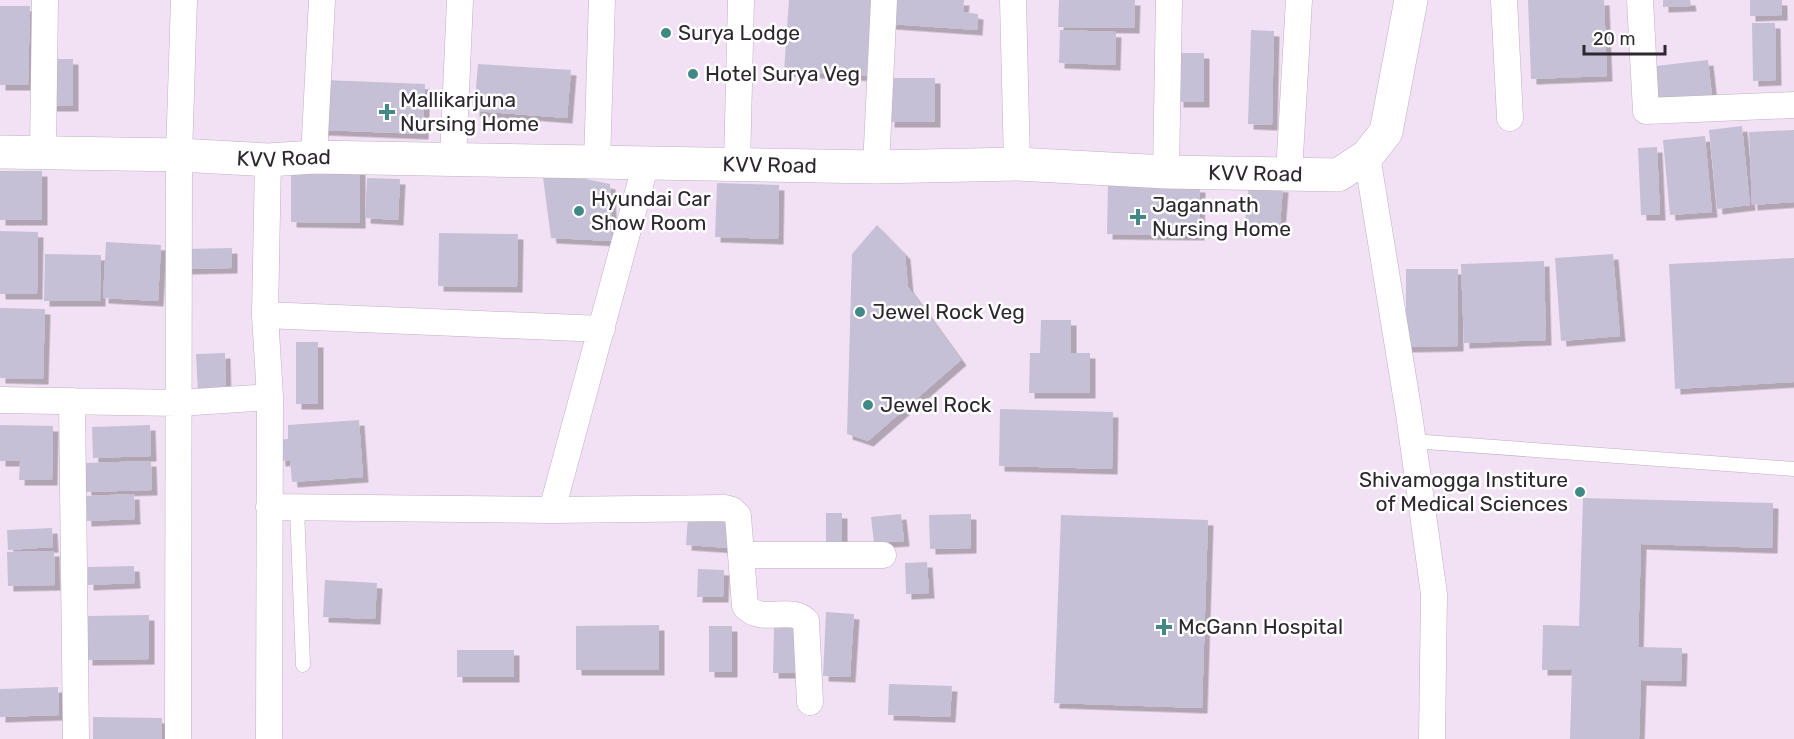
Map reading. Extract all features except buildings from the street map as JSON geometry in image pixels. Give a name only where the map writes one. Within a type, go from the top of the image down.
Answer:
[{"type":"main road","name":"KVV Road","points":[[0,152],[179,155],[268,160],[314,158],[876,167],[1017,164],[1166,172],[1338,175],[1367,156],[1386,132],[1412,0]]},
{"type":"street","points":[[43,153],[45,0]]},
{"type":"street","points":[[178,739],[179,155],[184,0]]},
{"type":"street","points":[[314,158],[322,0]]},
{"type":"street","points":[[453,160],[460,0]]},
{"type":"street","points":[[597,162],[602,0]]},
{"type":"street","points":[[737,165],[741,0]]},
{"type":"street","points":[[876,167],[884,0]]},
{"type":"street","points":[[1013,0],[1017,164]]},
{"type":"street","points":[[1166,172],[1169,0]]},
{"type":"street","points":[[1289,174],[1299,0]]},
{"type":"street","points":[[1504,0],[1510,118]]},
{"type":"street","points":[[1640,0],[1646,111],[1794,105]]},
{"type":"street","points":[[1367,156],[1434,594],[1432,739]]},
{"type":"street","points":[[268,160],[265,315],[270,397],[270,739]]},
{"type":"street","points":[[552,510],[646,163]]},
{"type":"street","points":[[265,315],[602,329]]},
{"type":"street","points":[[0,400],[178,403],[270,397]]},
{"type":"street","points":[[72,401],[76,739]]},
{"type":"street","points":[[269,507],[552,510],[725,508],[732,510],[738,516],[745,606],[750,611],[761,615],[798,615],[806,621],[810,702]]},
{"type":"street","points":[[741,555],[882,555]]},
{"type":"lane","points":[[1412,441],[1794,469]]},
{"type":"lane","points":[[297,507],[303,665]]},
{"type":"place","name":"Surya Lodge","points":[[666,33]]},
{"type":"place","name":"Hotel Surya Veg","points":[[693,74]]},
{"type":"place","name":"Mallikarjuna Nursing Home","points":[[387,112]]},
{"type":"place","name":"Hyundai Car Show Room","points":[[579,211]]},
{"type":"place","name":"Jagannath Nursing Home","points":[[1138,217]]},
{"type":"place","name":"Jewel Rock Veg","points":[[860,312]]},
{"type":"place","name":"Jewel Rock","points":[[868,405]]},
{"type":"place","name":"Shivamogga Institure of Medical Sciences","points":[[1580,492]]},
{"type":"place","name":"McGann Hospital","points":[[1164,627]]}]
